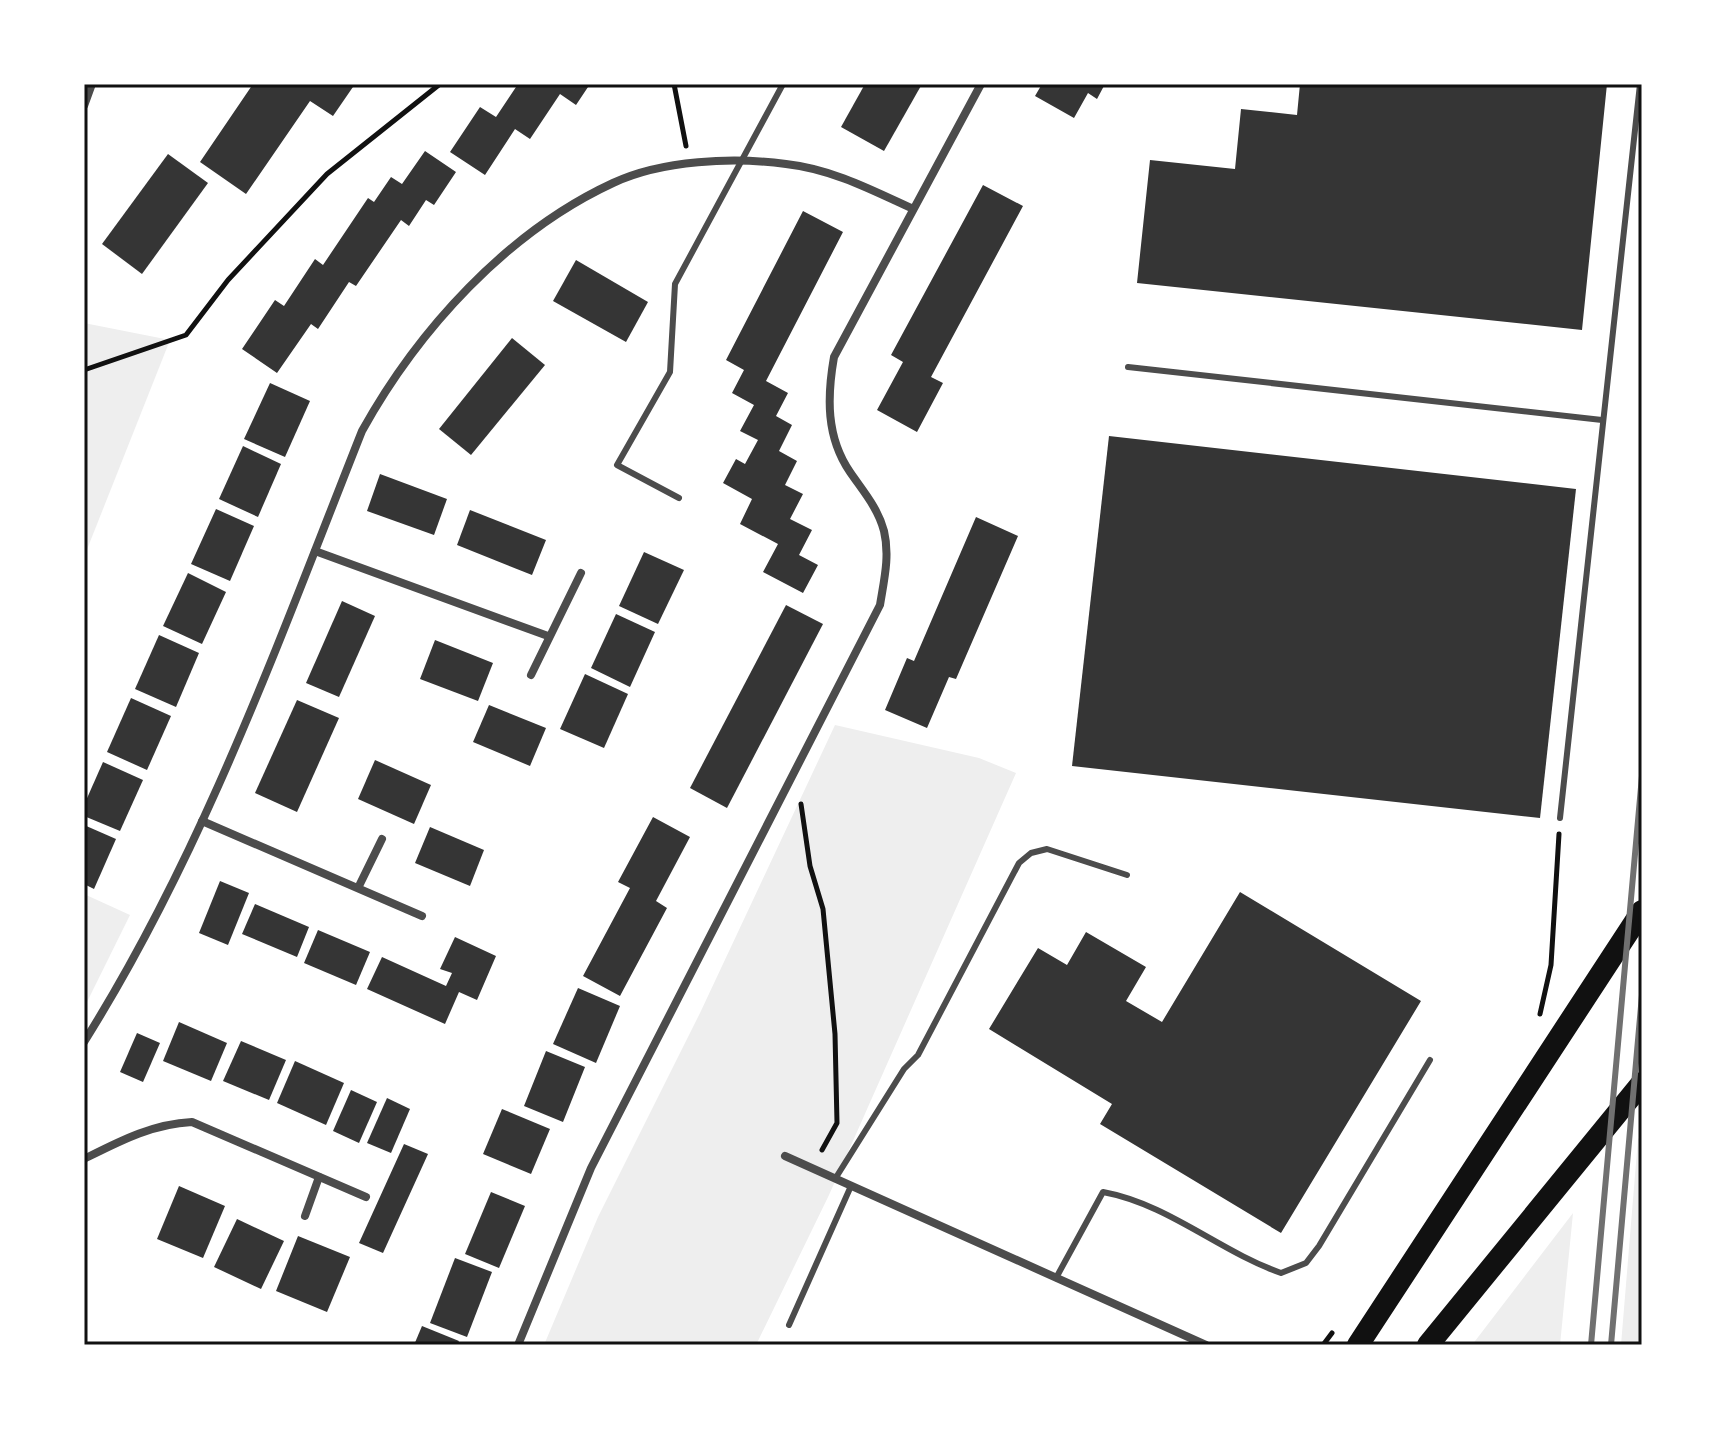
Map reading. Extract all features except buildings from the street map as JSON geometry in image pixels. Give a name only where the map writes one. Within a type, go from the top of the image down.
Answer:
[{"type":"highway","points":[[1358,1345],[1642,911]]},
{"type":"highway","points":[[1428,1345],[1642,1083]]},
{"type":"street","points":[[84,106],[92,84]]},
{"type":"street","points":[[518,1345],[591,1168],[880,605],[887,561],[884,533],[877,509],[847,467],[832,435],[830,378],[834,357],[911,208],[981,84]]},
{"type":"street","points":[[84,1042],[121,983],[202,821],[362,431],[384,390],[433,327],[488,271],[552,216],[616,181],[690,163],[742,159],[788,164],[837,175],[911,208]]},
{"type":"street","points":[[315,551],[548,636]]},
{"type":"street","points":[[531,675],[581,573]]},
{"type":"street","points":[[202,821],[359,886],[422,916]]},
{"type":"street","points":[[359,886],[382,839]]},
{"type":"street","points":[[84,1159],[137,1133],[166,1123],[192,1122],[366,1197]]},
{"type":"street","points":[[785,1156],[1206,1345]]},
{"type":"street","points":[[305,1216],[319,1177]]},
{"type":"lane","points":[[679,498],[617,465],[670,372],[675,284],[783,84]]},
{"type":"lane","points":[[1560,818],[1640,84]]},
{"type":"lane","points":[[1128,367],[1602,420]]},
{"type":"lane","points":[[835,1179],[904,1069],[918,1055],[1019,863],[1031,853],[1047,849],[1127,875]]},
{"type":"lane","points":[[1056,1278],[1103,1192],[1133,1197],[1251,1262],[1281,1273],[1306,1263],[1430,1060]]},
{"type":"lane","points":[[789,1325],[851,1186]]},
{"type":"path","points":[[84,370],[186,335],[228,280],[327,174],[440,84]]},
{"type":"path","points":[[674,84],[690,163]]},
{"type":"path","points":[[796,767],[810,866],[823,909],[835,1034],[837,1123],[812,1168]]},
{"type":"path","points":[[1538,1023],[1551,965],[1560,818]]},
{"type":"shaded area","points":[[84,323],[170,340],[84,557]]},
{"type":"shaded area","points":[[835,725],[979,758],[1016,773],[829,1195],[756,1345],[544,1345],[598,1217],[700,1013]]},
{"type":"shaded area","points":[[84,894],[130,915],[84,1008]]},
{"type":"shaded area","points":[[1642,1135],[1642,1345],[1621,1345],[1638,1139]]},
{"type":"shaded area","points":[[1573,1213],[1560,1345],[1472,1345]]},
{"type":"railway","points":[[1591,1345],[1642,776]]},
{"type":"railway","points":[[1611,1345],[1642,995]]}]
